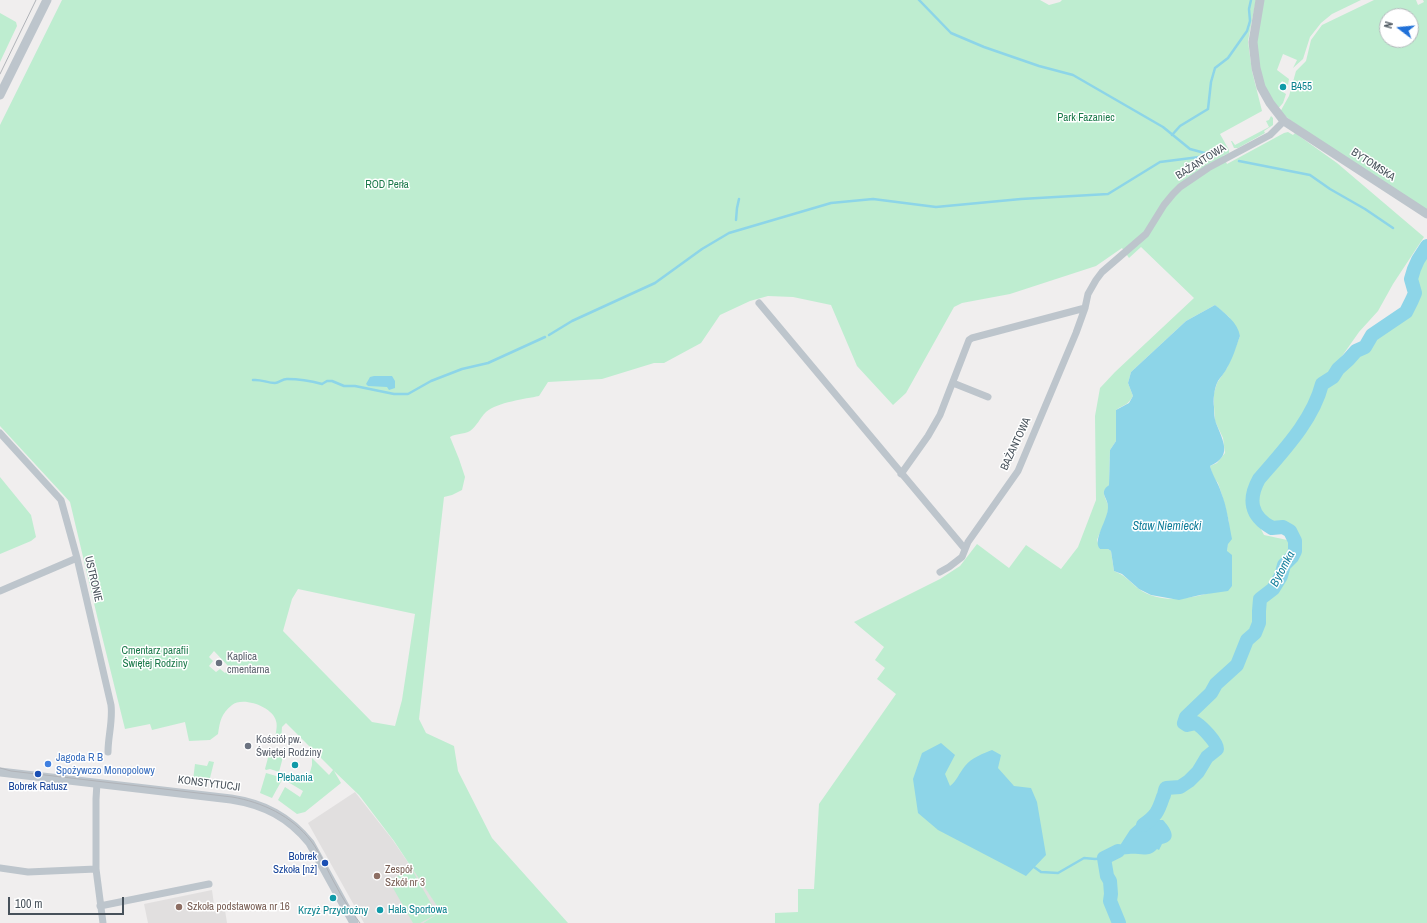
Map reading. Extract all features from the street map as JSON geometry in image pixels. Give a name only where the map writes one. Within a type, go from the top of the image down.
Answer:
[{"type":"street","points":[[0,95],[47,0]]},
{"type":"street","name":"BYTOMSKA","points":[[1260,0],[1253,42],[1256,68],[1261,87],[1270,104],[1284,121],[1427,214]]},
{"type":"street","name":"BAŻANTOWA","points":[[940,572],[962,557],[968,542],[1020,465],[1069,350],[1085,308],[1088,294],[1102,272],[1146,234],[1173,194],[1180,187],[1208,168],[1270,134],[1284,121]]},
{"type":"street","points":[[759,303],[965,549]]},
{"type":"street","points":[[901,474],[928,436],[940,415],[969,340],[1085,308]]},
{"type":"street","points":[[953,383],[988,397]]},
{"type":"street","name":"USTRONIE","points":[[0,434],[61,500],[77,558],[111,705],[112,721],[108,752]]},
{"type":"street","points":[[0,592],[77,558]]},
{"type":"street","name":"KONSTYTUCJI","points":[[0,772],[238,800],[257,805],[278,815],[295,826],[310,843],[354,923]]},
{"type":"street","points":[[97,783],[96,869],[103,923]]},
{"type":"street","points":[[0,868],[28,872],[96,869]]},
{"type":"street","points":[[100,906],[209,884]]},
{"type":"shaded area","name":"Zespół Szkół nr 3","points":[[355,792],[392,839],[442,912],[423,923],[364,923],[308,823]]},
{"type":"shaded area","name":"Szkoła podstawowa nr 16","points":[[212,890],[215,912],[225,910],[227,923],[148,923],[144,904]]},
{"type":"green space","points":[[62,0],[1040,0],[1049,5],[1062,0],[1256,0],[1248,41],[1252,71],[1262,111],[1220,134],[1229,150],[1229,153],[1223,156],[1227,164],[1284,133],[1288,132],[1293,135],[1295,133],[1337,163],[1424,237],[1393,284],[1378,311],[1359,332],[1314,396],[1296,426],[1262,468],[1246,500],[1264,535],[1301,543],[1298,533],[1292,527],[1285,524],[1275,526],[1260,514],[1254,501],[1259,483],[1290,449],[1319,399],[1324,385],[1333,380],[1339,371],[1347,366],[1357,352],[1362,352],[1367,348],[1377,334],[1402,319],[1412,307],[1417,289],[1414,278],[1418,263],[1427,249],[1427,923],[775,923],[775,913],[798,912],[798,889],[814,889],[819,804],[896,694],[877,679],[885,668],[875,660],[884,647],[854,622],[940,579],[960,566],[977,544],[1009,568],[1026,545],[1061,569],[1078,547],[1096,500],[1095,416],[1100,388],[1194,298],[1141,247],[1129,258],[1122,248],[1096,266],[1010,294],[962,303],[954,307],[906,393],[893,405],[857,366],[831,305],[793,297],[768,296],[750,301],[720,315],[701,343],[664,363],[654,363],[602,379],[548,382],[539,396],[512,401],[497,406],[486,412],[475,427],[470,431],[450,437],[465,477],[462,490],[444,497],[419,719],[426,733],[454,746],[458,771],[492,838],[568,923],[423,923],[441,912],[394,841],[359,795],[334,771],[341,783],[305,812],[297,814],[278,800],[285,787],[300,797],[303,791],[288,782],[292,777],[308,780],[312,765],[312,758],[329,775],[333,770],[286,723],[282,727],[281,742],[275,740],[277,723],[274,716],[264,707],[250,702],[232,705],[225,712],[222,718],[219,725],[218,734],[210,740],[189,741],[185,722],[152,730],[150,724],[125,729],[70,502],[0,426],[0,125]],"holes":[[[1215,305],[1229,317],[1240,336],[1227,368],[1217,383],[1214,393],[1215,421],[1223,438],[1225,453],[1217,463],[1210,466],[1213,477],[1218,483],[1229,522],[1227,552],[1231,570],[1232,586],[1198,596],[1173,599],[1161,598],[1149,595],[1114,571],[1111,551],[1108,549],[1100,549],[1097,540],[1106,519],[1108,510],[1108,504],[1104,491],[1109,485],[1110,450],[1116,441],[1116,410],[1127,403],[1133,396],[1128,383],[1131,372],[1186,321]],[[298,589],[415,614],[402,700],[395,726],[372,722],[283,631],[292,599]],[[214,651],[230,668],[225,673],[220,669],[216,672],[209,666],[213,661],[209,657]]]},
{"type":"green space","points":[[1262,0],[1361,0],[1332,14],[1321,23],[1310,37],[1303,59],[1293,68],[1297,60],[1283,54],[1277,70],[1289,79],[1288,85],[1282,81],[1278,89],[1286,94],[1283,103],[1277,110],[1263,87],[1255,53]]},
{"type":"green space","points":[[1374,0],[1416,0],[1418,5],[1424,2],[1423,0],[1427,0],[1427,210],[1294,123],[1280,112],[1289,96],[1296,71],[1306,61],[1311,40],[1322,25]]},
{"type":"green space","points":[[0,13],[16,22],[17,26],[0,62]]},
{"type":"green space","points":[[1271,116],[1273,118],[1273,125],[1264,131],[1265,133],[1238,148],[1234,148],[1231,141],[1235,145],[1269,127],[1266,121],[1269,120]]},
{"type":"green space","points":[[0,477],[31,515],[36,537],[31,541],[0,554]]},
{"type":"green space","points":[[274,751],[279,752],[283,757],[279,772],[265,769],[269,754]]},
{"type":"green space","points":[[209,761],[214,762],[209,782],[193,780],[195,764],[207,766]]},
{"type":"green space","points":[[266,773],[283,778],[272,798],[260,793]]},
{"type":"green space","points":[[411,868],[437,914],[420,923],[413,923],[389,881]]},
{"type":"water","name":"Staw Niemiecki","points":[[1215,305],[1234,323],[1240,336],[1231,360],[1215,389],[1214,417],[1223,442],[1224,453],[1222,458],[1210,466],[1220,488],[1228,516],[1232,539],[1228,544],[1227,551],[1232,555],[1232,586],[1228,591],[1179,600],[1151,595],[1139,589],[1122,574],[1114,571],[1111,551],[1108,549],[1100,549],[1098,545],[1099,535],[1106,518],[1108,507],[1104,490],[1109,485],[1110,450],[1116,441],[1116,410],[1129,403],[1133,396],[1128,383],[1131,372],[1186,321]]},
{"type":"water","points":[[392,376],[395,381],[395,388],[389,390],[387,387],[368,386],[366,384],[370,377]]},
{"type":"water","points":[[941,743],[955,755],[945,774],[950,786],[968,763],[978,756],[992,750],[1001,755],[998,768],[1014,786],[1031,788],[1037,802],[1046,855],[1026,876],[938,830],[918,813],[913,779],[922,753]]},
{"type":"water","points":[[1152,807],[1159,814],[1155,817],[1155,820],[1163,820],[1170,830],[1172,837],[1170,840],[1162,844],[1159,850],[1157,849],[1148,854],[1126,854],[1105,861],[1101,860],[1102,856],[1115,851],[1130,830],[1149,816]]},
{"type":"waterway","points":[[919,0],[951,33],[984,47],[1039,66],[1073,75],[1163,127],[1190,149],[1212,155]]},
{"type":"waterway","points":[[1172,135],[1180,126],[1208,109],[1211,82],[1215,68],[1228,58],[1247,31],[1250,21],[1249,9],[1251,0]]},
{"type":"waterway","points":[[549,335],[572,321],[655,283],[702,249],[729,233],[831,203],[873,199],[936,207],[1021,199],[1108,194],[1160,162],[1215,155]]},
{"type":"waterway","points":[[1239,161],[1310,175],[1393,228]]},
{"type":"waterway","points":[[736,220],[739,199]]},
{"type":"waterway","name":"Bytomka","points":[[1143,825],[1156,813],[1166,788],[1180,787],[1189,781],[1198,772],[1207,757],[1217,749],[1212,739],[1199,725],[1196,723],[1187,725],[1184,723],[1186,717],[1211,693],[1216,684],[1237,665],[1247,640],[1255,633],[1259,623],[1260,599],[1273,589],[1281,576],[1284,565],[1292,557],[1295,551],[1295,541],[1290,531],[1283,527],[1272,528],[1259,518],[1255,512],[1252,500],[1255,486],[1259,479],[1287,446],[1312,410],[1322,384],[1333,377],[1338,369],[1356,351],[1365,347],[1372,335],[1406,312],[1415,293],[1411,279],[1414,269],[1427,246]]},
{"type":"waterway","points":[[253,380],[275,383],[285,379],[291,379],[322,384],[327,381],[332,381],[344,386],[355,386],[394,394],[408,394],[431,381],[462,369],[488,363],[545,337]]},
{"type":"waterway","name":"Bytomka","points":[[1118,851],[1104,858],[1107,876],[1110,881],[1110,901],[1119,923]]},
{"type":"waterway","points":[[1034,867],[1041,872],[1058,873],[1084,858],[1104,858]]},
{"type":"tram line","points":[[0,74],[36,0]]},
{"type":"tram line","points":[[0,768],[11,771],[232,797],[254,802],[286,817],[311,841],[341,894],[360,923]]},
{"type":"place","name":"B455","points":[[1283,87]]},
{"type":"place","name":"Kaplica cmentarna","points":[[219,663]]},
{"type":"place","name":"Kościół pw. Świętej Rodziny","points":[[248,746]]},
{"type":"place","name":"Jagoda R B Spożywczo Monopolowy","points":[[48,764]]},
{"type":"place","name":"Plebania","points":[[295,765]]},
{"type":"place","name":"Bobrek Ratusz","points":[[38,774]]},
{"type":"place","name":"Bobrek Szkoła [nż]","points":[[325,863]]},
{"type":"place","name":"Zespół Szkół nr 3","points":[[377,876]]},
{"type":"place","name":"Krzyż Przydrożny","points":[[333,898]]},
{"type":"place","name":"Szkoła podstawowa nr 16","points":[[179,907]]},
{"type":"place","name":"Hala Sportowa","points":[[380,910]]},
{"type":"park label","name":"Park Fazaniec","points":[[1086,118]]},
{"type":"park label","name":"ROD Perła","points":[[387,185]]},
{"type":"park label","name":"Cmentarz parafii Świętej Rodziny","points":[[155,657]]}]
